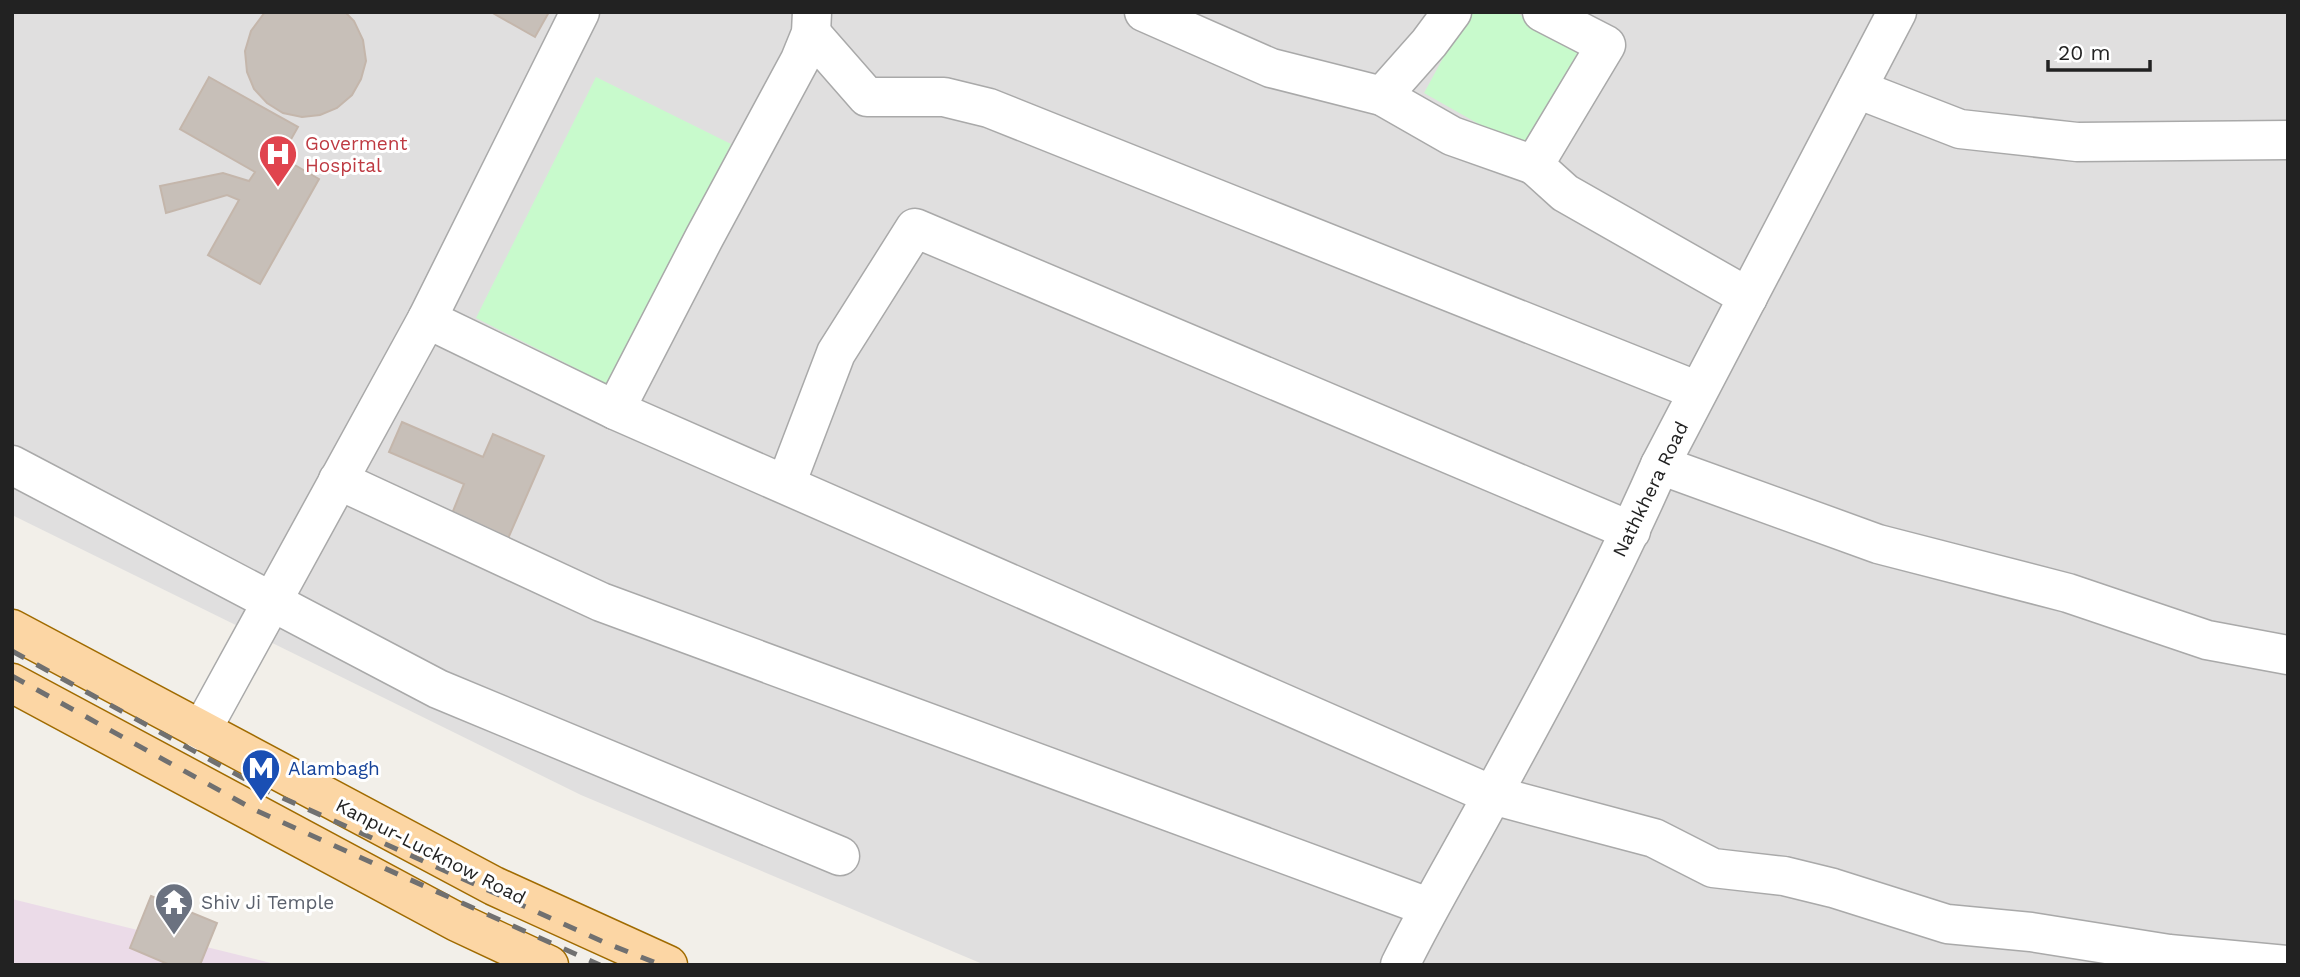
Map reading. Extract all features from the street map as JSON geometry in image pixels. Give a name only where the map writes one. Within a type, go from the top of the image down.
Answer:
[{"type":"main road","name":"Kanpur-Lucknow Road","points":[[12,629],[494,886],[668,965]]},
{"type":"main road","points":[[12,683],[457,922],[549,965]]},
{"type":"street","points":[[201,731],[427,319],[580,12]]},
{"type":"street","points":[[1144,12],[1270,68],[1381,96],[1452,136],[1534,165],[1565,193],[1748,297]]},
{"type":"street","points":[[1381,96],[1429,43],[1452,12]]},
{"type":"street","points":[[1534,165],[1606,45],[1542,12]]},
{"type":"street","name":"Nathkhera Road","points":[[1400,965],[1428,907],[1581,631],[1631,531],[1660,464],[1897,12]]},
{"type":"street","points":[[615,410],[800,60],[812,22]]},
{"type":"street","points":[[812,22],[867,97],[944,97],[989,108],[1698,391]]},
{"type":"street","points":[[1857,89],[1960,129],[2077,142],[2288,140]]},
{"type":"street","points":[[786,484],[836,353],[915,228],[1631,531]]},
{"type":"street","points":[[427,319],[615,410],[1492,795],[1654,838],[1713,868],[1783,876],[1833,888],[1947,924],[2031,932],[2169,954],[2288,965]]},
{"type":"street","points":[[1660,464],[1878,544],[2068,593],[2207,640],[2288,655]]},
{"type":"street","points":[[12,465],[438,689],[840,856]]},
{"type":"street","points":[[338,480],[601,602],[1428,907]]},
{"type":"shaded area","points":[[12,12],[2288,12],[2288,965],[985,965],[581,795],[12,515]]},
{"type":"shaded area","points":[[12,899],[279,965],[12,965]]},
{"type":"green space","points":[[1468,12],[1515,12],[1584,51],[1528,152],[1424,93]]},
{"type":"green space","points":[[596,77],[731,144],[611,386],[476,318]]},
{"type":"building","points":[[265,12],[345,12],[354,21],[363,40],[366,61],[361,79],[352,95],[337,108],[320,115],[302,117],[283,113],[267,103],[254,89],[247,72],[245,51],[251,31]]},
{"type":"building","points":[[491,12],[549,12],[535,37]]},
{"type":"building","points":[[209,77],[298,127],[281,157],[319,179],[260,284],[208,255],[239,200],[227,195],[166,213],[160,186],[223,173],[249,181],[255,172],[180,129]]},
{"type":"building","points":[[402,422],[483,457],[493,434],[544,456],[503,550],[447,526],[464,484],[389,452]]},
{"type":"building","name":"Shiv Ji Temple","points":[[151,896],[217,923],[200,965],[170,965],[130,948]]},
{"type":"railway","points":[[12,651],[265,790],[606,943],[661,965]]},
{"type":"railway","points":[[12,676],[255,810],[600,965]]},
{"type":"place","name":"Goverment Hospital","points":[[278,188]]},
{"type":"place","name":"Alambagh","points":[[261,802]]},
{"type":"place","name":"Shiv Ji Temple","points":[[174,936]]}]
